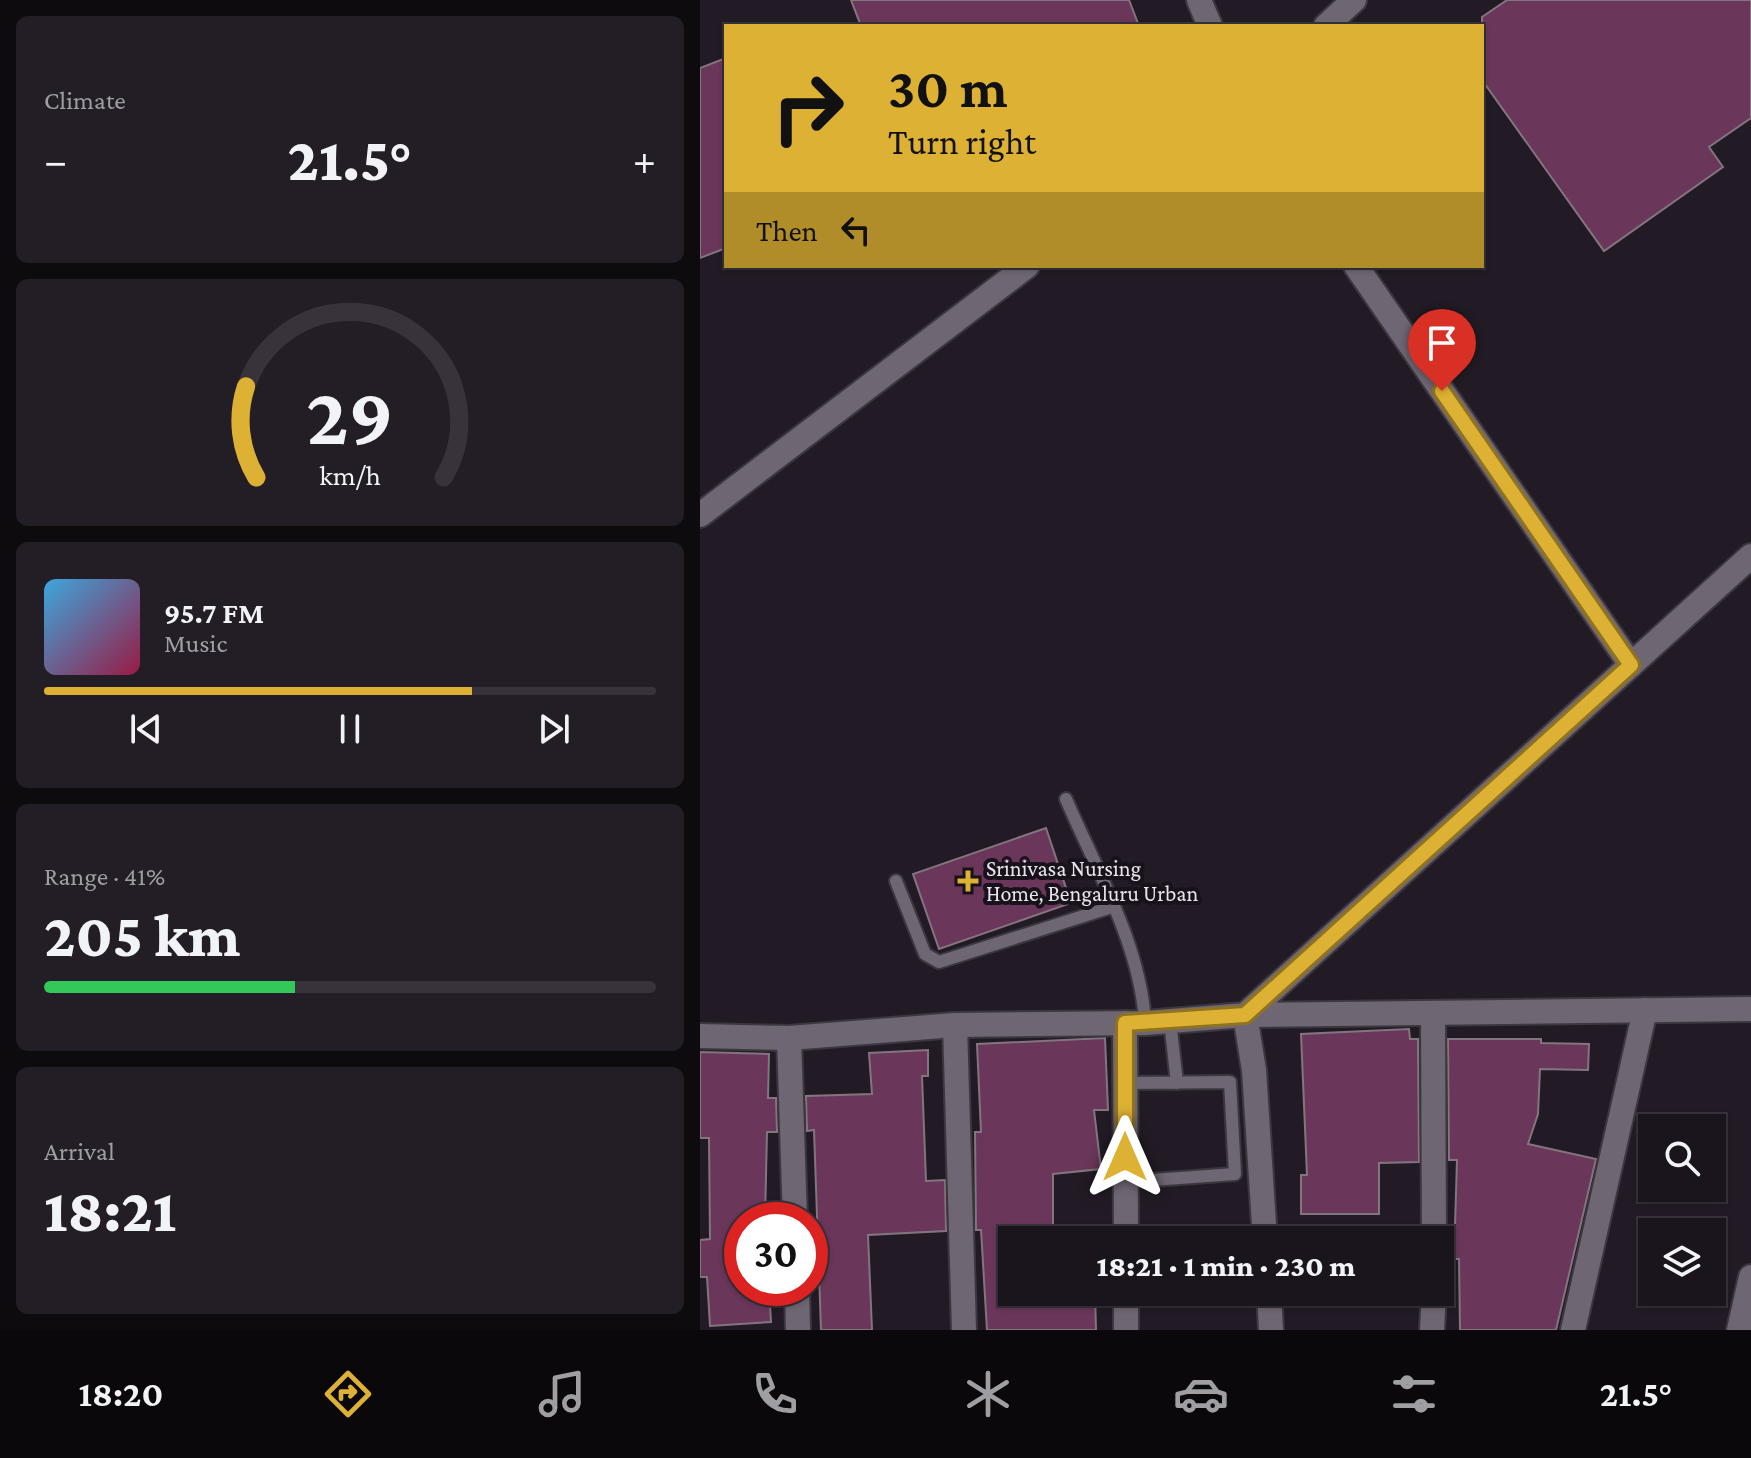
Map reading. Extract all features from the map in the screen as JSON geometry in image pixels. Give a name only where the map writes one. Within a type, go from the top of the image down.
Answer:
[{"type":"street","points":[[1199,0],[1209,24]]},
{"type":"street","points":[[1328,24],[1354,0]]},
{"type":"street","points":[[700,515],[1024,268]]},
{"type":"street","points":[[1357,268],[1631,665]]},
{"type":"street","points":[[1245,1015],[1751,556]]},
{"type":"street","points":[[700,1036],[789,1038],[955,1025],[1135,1023],[1245,1015],[1751,1009]]},
{"type":"street","points":[[1573,1330],[1645,1010]]},
{"type":"street","points":[[1433,1014],[1434,1226]]},
{"type":"street","points":[[1245,1015],[1254,1070],[1264,1226]]},
{"type":"street","points":[[1126,1226],[1125,1083],[1135,1023]]},
{"type":"street","points":[[955,1025],[964,1330]]},
{"type":"street","points":[[789,1038],[794,1202]]},
{"type":"street","points":[[1739,1330],[1751,1277]]},
{"type":"street","points":[[797,1306],[798,1330]]},
{"type":"street","points":[[1126,1306],[1126,1330]]},
{"type":"street","points":[[1270,1306],[1271,1330]]},
{"type":"street","points":[[1432,1330],[1433,1306]]},
{"type":"lane","points":[[1066,799],[1137,975],[1135,1023]]},
{"type":"lane","points":[[896,881],[925,954],[939,962],[1112,907]]},
{"type":"lane","points":[[1170,1021],[1177,1083]]},
{"type":"lane","points":[[1125,1083],[1230,1082],[1235,1174],[1125,1182]]},
{"type":"building","points":[[851,0],[1129,0],[1138,24],[860,24]]},
{"type":"building","points":[[1507,0],[1751,0],[1751,118],[1709,147],[1723,167],[1604,251],[1484,83],[1482,17]]},
{"type":"building","points":[[724,59],[724,249],[700,258],[700,68]]},
{"type":"building","points":[[1046,828],[1071,903],[939,949],[913,874]]},
{"type":"building","points":[[1409,1029],[1410,1039],[1418,1039],[1419,1162],[1379,1163],[1379,1214],[1301,1214],[1301,1175],[1307,1175],[1301,1034]]},
{"type":"building","points":[[1105,1038],[1108,1110],[1094,1110],[1101,1169],[1053,1174],[1053,1226],[998,1226],[998,1306],[1095,1306],[1096,1330],[987,1330],[981,1230],[976,1230],[975,1132],[981,1132],[977,1044]]},
{"type":"building","points":[[1448,1039],[1541,1039],[1541,1043],[1589,1044],[1588,1070],[1540,1069],[1538,1114],[1528,1144],[1596,1159],[1556,1330],[1460,1330],[1459,1259],[1454,1259],[1457,1160],[1449,1160]]},
{"type":"building","points":[[928,1050],[928,1076],[922,1076],[926,1181],[945,1180],[946,1231],[868,1235],[872,1330],[821,1330],[820,1306],[828,1306],[828,1202],[817,1202],[814,1130],[807,1131],[806,1096],[872,1094],[869,1053]]},
{"type":"building","points":[[700,1052],[769,1054],[768,1098],[776,1098],[777,1132],[767,1132],[765,1202],[724,1202],[724,1306],[770,1306],[771,1322],[710,1326],[707,1277],[700,1277],[700,1240],[710,1239],[709,1138],[700,1138]]},
{"type":"place","name":"Srinivasa Nursing Home, Bengaluru Urban","points":[[968,881]]},
{"type":"route","points":[[1125,1157],[1125,1023],[1245,1015],[1631,665],[1442,391]]}]
